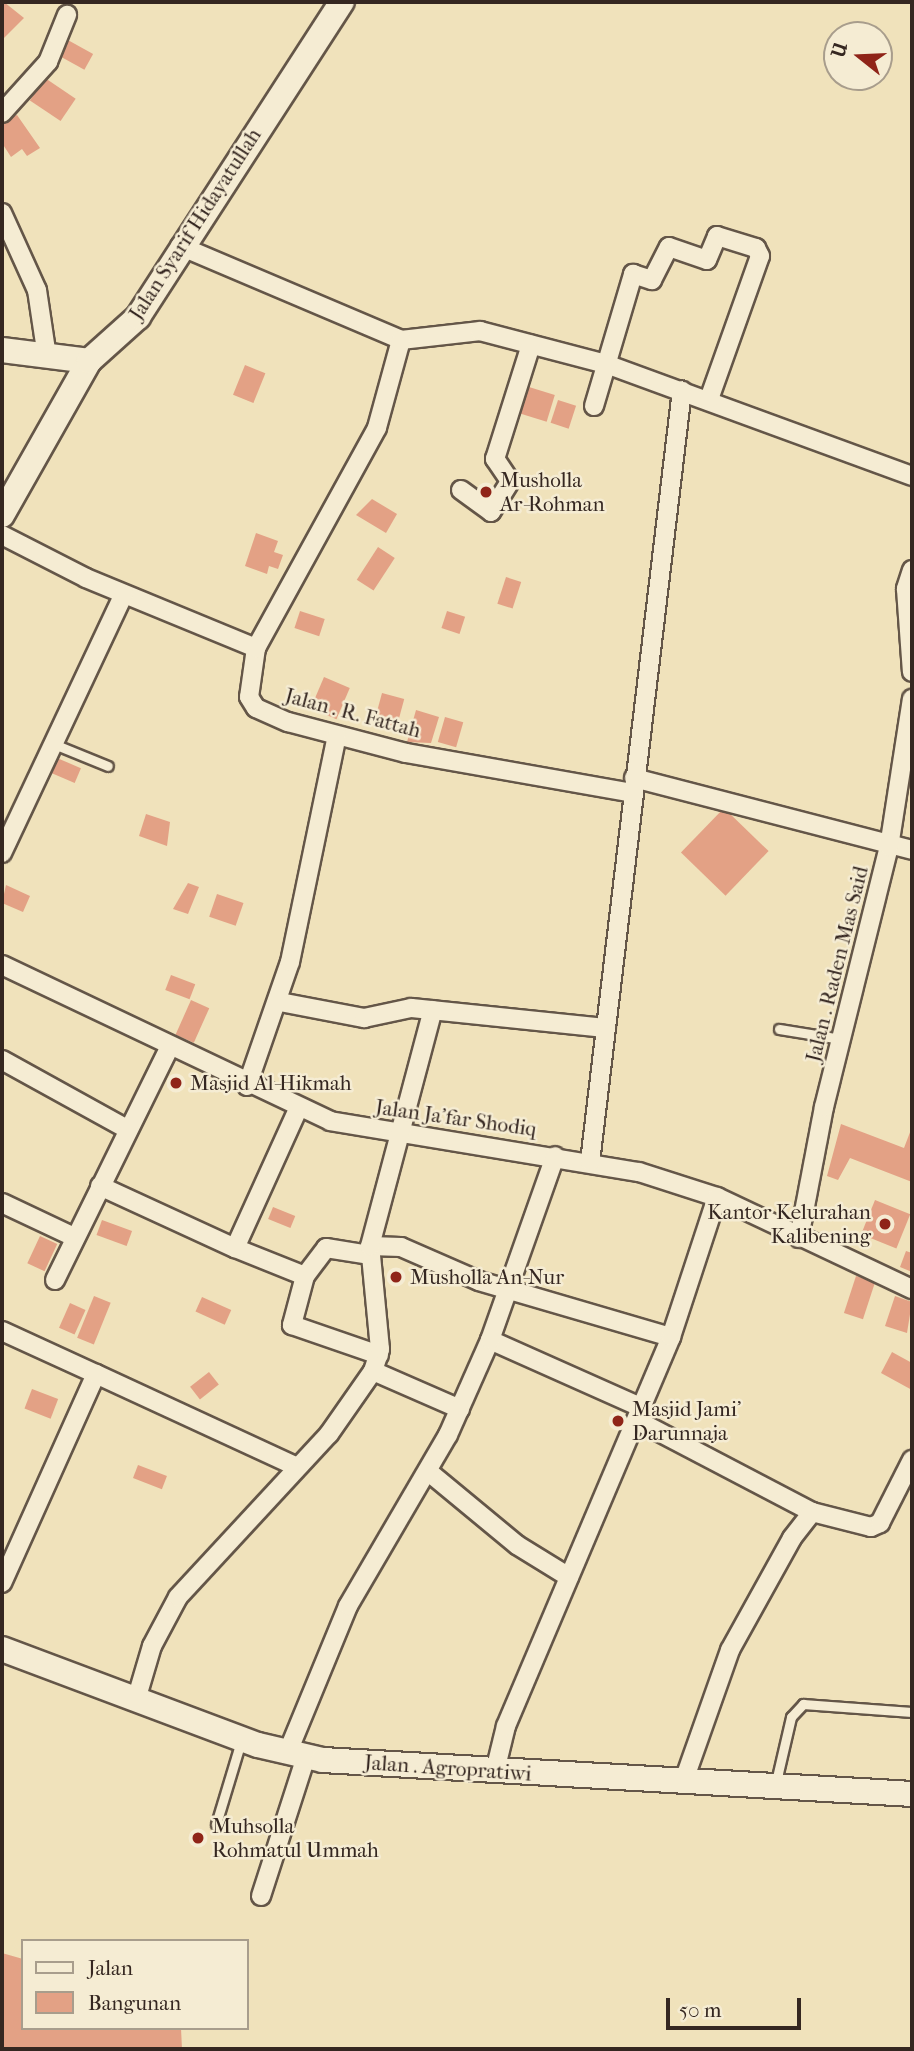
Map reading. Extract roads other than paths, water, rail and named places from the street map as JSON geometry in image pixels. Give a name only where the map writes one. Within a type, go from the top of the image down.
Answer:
[{"type":"street","name":"Jalan Syarif Hidayatullah","points":[[2,515],[89,360],[138,317],[180,246],[342,2]]},
{"type":"street","points":[[2,113],[36,79],[67,15]]},
{"type":"street","points":[[2,213],[37,290],[47,357]]},
{"type":"street","points":[[594,406],[633,274],[652,280],[668,247],[707,260],[717,236],[756,248],[760,256],[709,399]]},
{"type":"street","points":[[180,246],[401,340],[480,331],[606,364],[709,399],[912,476]]},
{"type":"street","name":"Jalan . R. Fattah","points":[[401,340],[377,428],[256,648],[247,686],[256,708],[337,736],[633,785],[889,847],[912,850]]},
{"type":"street","points":[[461,490],[491,512],[510,481],[495,459],[531,345]]},
{"type":"street","points":[[2,350],[89,360]]},
{"type":"street","points":[[590,1162],[682,390]]},
{"type":"street","points":[[2,535],[124,594],[256,648]]},
{"type":"street","points":[[912,569],[906,589],[912,672]]},
{"type":"street","points":[[2,853],[124,594]]},
{"type":"street","name":"Jalan . Raden Mas Said","points":[[799,1238],[841,1039],[889,847],[912,699]]},
{"type":"street","points":[[247,1086],[280,1002],[337,736]]},
{"type":"street","name":"Jalan Ja'far Shodiq","points":[[2,965],[247,1086],[330,1121],[590,1162],[717,1197],[912,1289]]},
{"type":"street","points":[[280,1002],[364,1018],[433,1010],[606,1028]]},
{"type":"street","points":[[135,1700],[152,1646],[178,1597],[295,1466],[330,1434],[376,1363],[379,1297],[370,1250],[433,1010]]},
{"type":"street","points":[[55,1280],[169,1048]]},
{"type":"street","points":[[2,1060],[127,1129]]},
{"type":"street","points":[[235,1248],[299,1107]]},
{"type":"street","points":[[261,1896],[296,1755],[348,1606],[430,1473],[460,1409],[510,1288],[555,1156]]},
{"type":"street","points":[[100,1186],[235,1248],[305,1276]]},
{"type":"street","points":[[495,1771],[506,1726],[671,1337],[717,1197]]},
{"type":"street","points":[[2,1203],[74,1237]]},
{"type":"street","points":[[460,1409],[376,1363],[292,1325],[305,1276],[327,1248],[370,1250],[401,1247],[510,1288],[671,1337]]},
{"type":"street","points":[[2,1331],[295,1466]]},
{"type":"street","points":[[490,1340],[640,1414],[812,1512],[871,1527],[880,1523],[912,1460]]},
{"type":"street","points":[[2,1583],[96,1374]]},
{"type":"street","points":[[430,1473],[569,1577]]},
{"type":"street","points":[[683,1783],[730,1650],[812,1512]]},
{"type":"street","name":"Jalan . Agropratiwi","points":[[2,1650],[242,1739],[296,1755],[683,1783],[912,1794]]},
{"type":"lane","points":[[54,744],[108,766]]},
{"type":"lane","points":[[779,1029],[841,1039]]},
{"type":"lane","points":[[774,1787],[791,1717],[803,1704],[912,1712]]},
{"type":"lane","points":[[216,1824],[242,1739]]},
{"type":"place","name":"Musholla Ar-Rohman","points":[[486,492]]},
{"type":"place","name":"Masjid Al-Hikmah","points":[[176,1083]]},
{"type":"place","name":"Kantor Kelurahan Kalibening","points":[[885,1224]]},
{"type":"place","name":"Musholla An-Nur","points":[[396,1277]]},
{"type":"place","name":"Masjid Jami' Darunnaja","points":[[618,1421]]},
{"type":"place","name":"Muhsolla Rohmatul Ummah","points":[[198,1838]]}]
